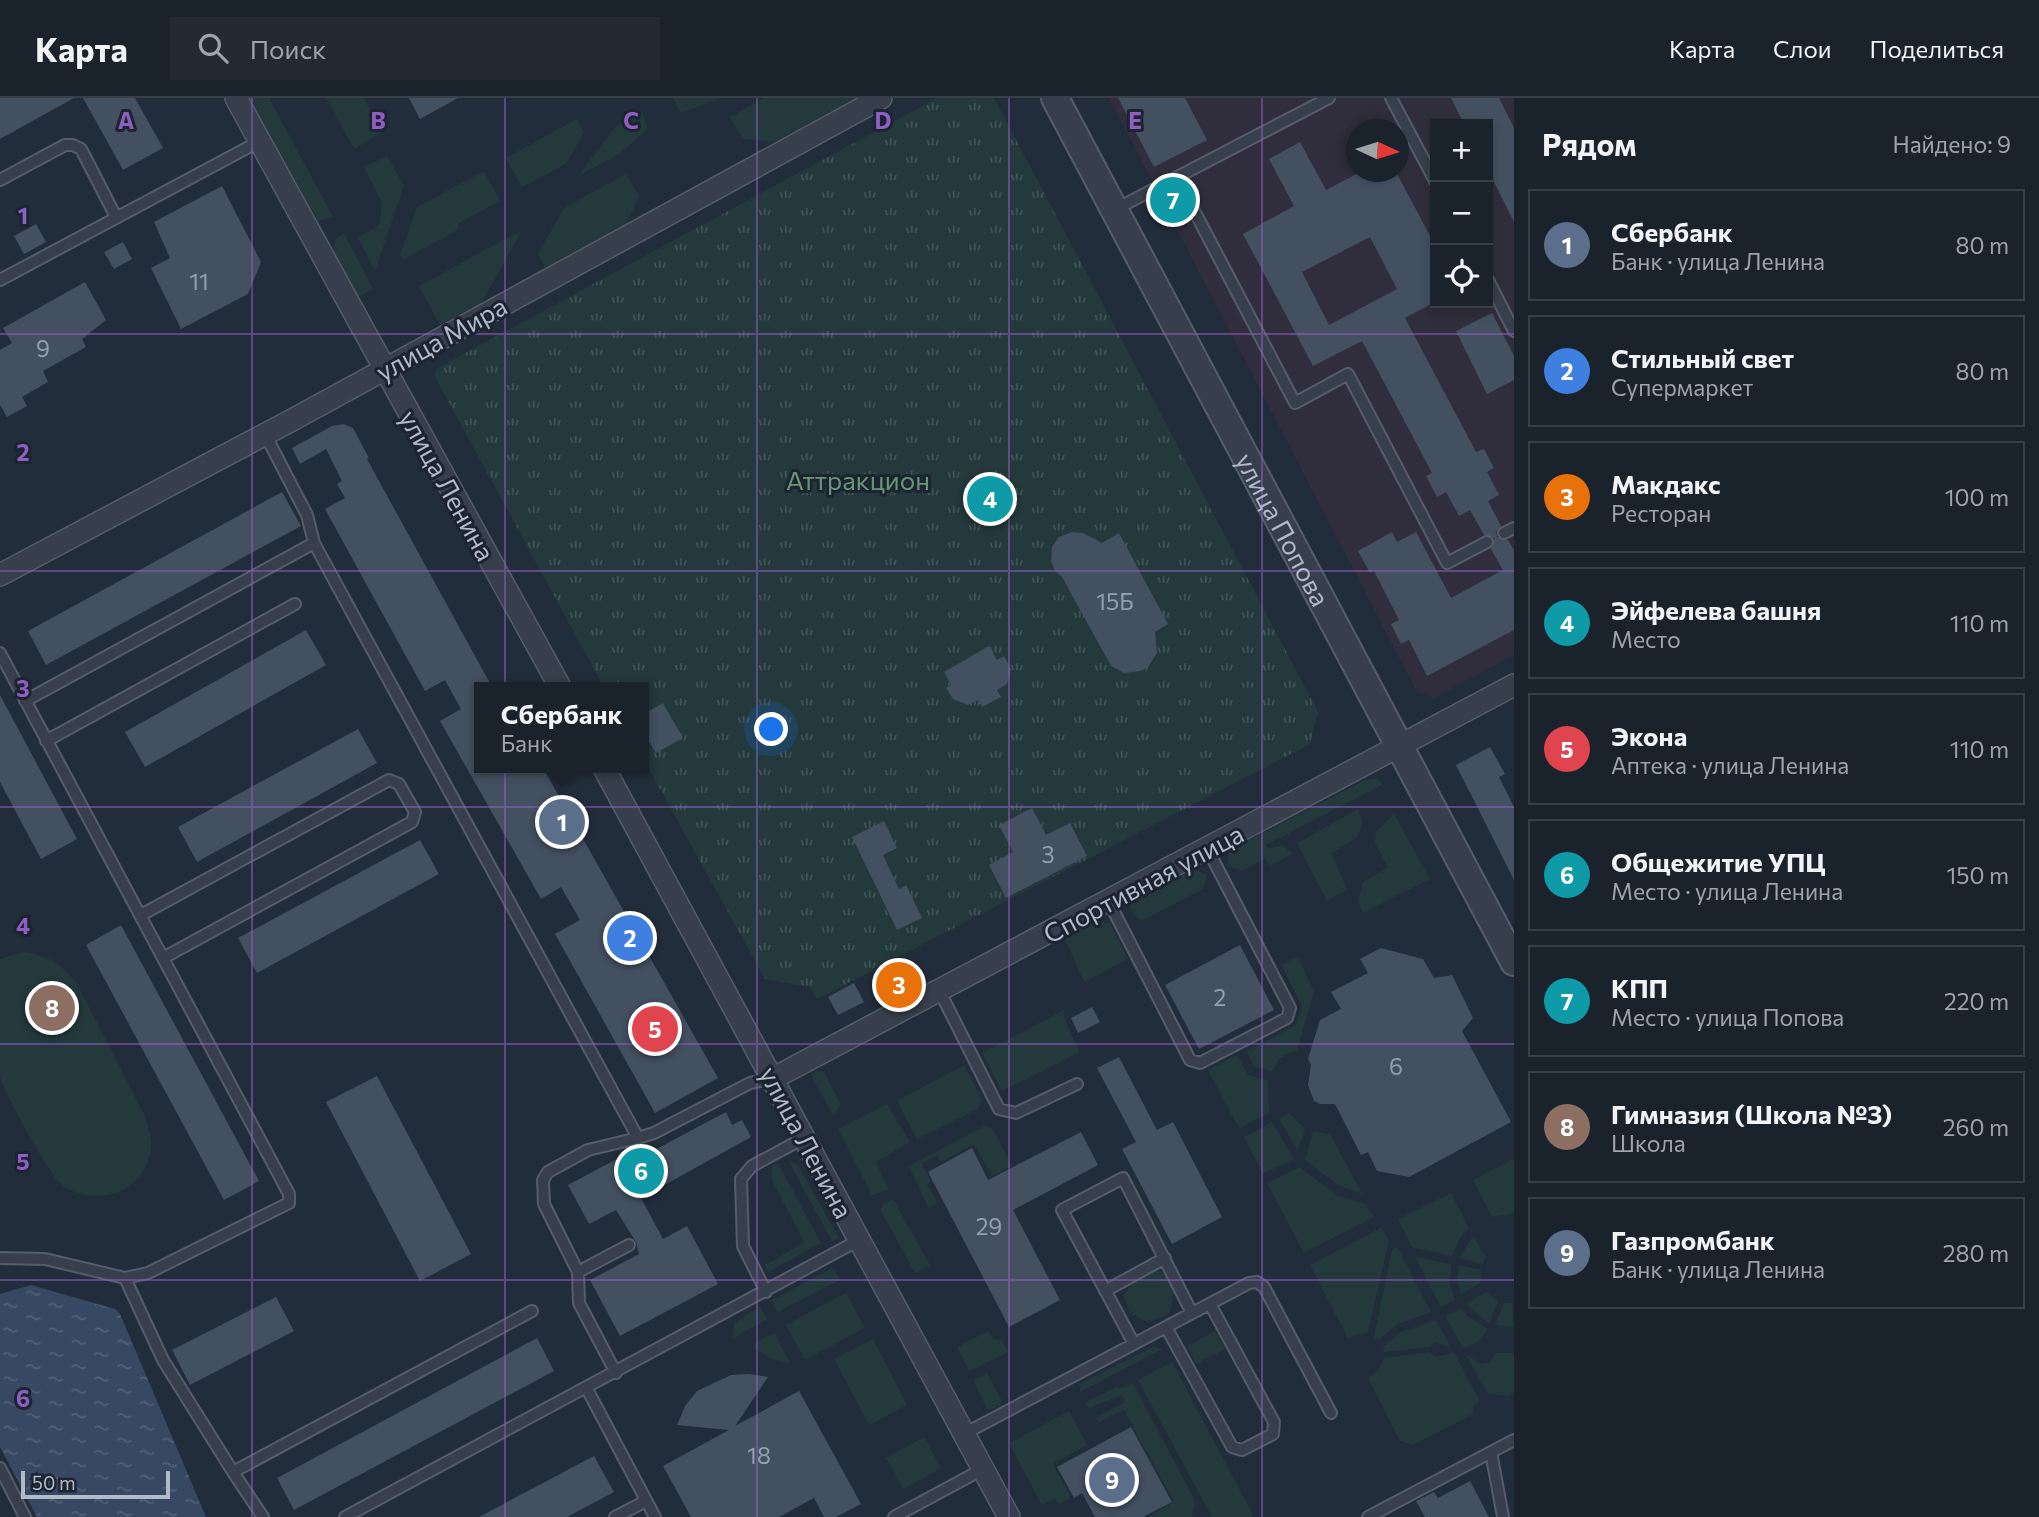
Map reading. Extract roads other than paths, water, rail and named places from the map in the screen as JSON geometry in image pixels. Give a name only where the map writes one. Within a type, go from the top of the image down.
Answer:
[{"type":"street","name":"улица Ленина","points":[[236,98],[557,682]]},
{"type":"street","name":"улица Мира","points":[[0,575],[384,370],[881,98]]},
{"type":"street","name":"улица Попова","points":[[1055,98],[1514,962]]},
{"type":"street","name":"Спортивная улица","points":[[772,1079],[1108,900],[1208,850],[1514,685]]},
{"type":"street","name":"улица Ленина","points":[[607,773],[1009,1517]]},
{"type":"lane","points":[[1114,211],[1329,98]]},
{"type":"lane","points":[[1391,98],[1430,172]]},
{"type":"lane","points":[[0,280],[260,141]]},
{"type":"lane","points":[[0,180],[65,145],[73,145],[81,149],[116,217]]},
{"type":"lane","points":[[1177,178],[1294,403],[1348,374],[1447,563],[1488,542]]},
{"type":"lane","points":[[1493,290],[1514,331]]},
{"type":"lane","points":[[265,434],[307,515],[314,543],[638,1138]]},
{"type":"lane","points":[[25,701],[314,543]]},
{"type":"lane","points":[[46,740],[295,604]]},
{"type":"lane","points":[[0,653],[289,1194],[289,1203],[148,1273],[125,1278],[45,1259],[0,1258]]},
{"type":"lane","points":[[141,915],[389,780],[399,785],[415,812],[412,822],[163,958]]},
{"type":"lane","points":[[1108,900],[1190,1060],[1200,1063],[1287,1018],[1290,1008],[1208,850]]},
{"type":"lane","points":[[939,990],[999,1109],[1016,1113],[1077,1084]]},
{"type":"lane","points":[[616,1373],[579,1303],[578,1272],[544,1204],[543,1180],[548,1172],[588,1150],[654,1133],[750,1083],[772,1079]]},
{"type":"lane","points":[[765,1292],[743,1246],[741,1179],[752,1166],[804,1138]]},
{"type":"lane","points":[[1134,1344],[1062,1210],[1124,1178],[1192,1313]]},
{"type":"lane","points":[[345,1517],[587,1389],[859,1240]]},
{"type":"lane","points":[[578,1272],[629,1245]]},
{"type":"lane","points":[[1105,1291],[1165,1258]]},
{"type":"lane","points":[[125,1278],[163,1360],[263,1517]]},
{"type":"lane","points":[[964,1434],[1249,1283],[1257,1282],[1264,1287],[1331,1413]]},
{"type":"lane","points":[[1166,1327],[1232,1447],[1242,1450],[1252,1445],[1273,1434],[1274,1422],[1210,1304]]},
{"type":"lane","points":[[233,1472],[532,1311]]},
{"type":"lane","points":[[587,1389],[655,1517]]},
{"type":"lane","points":[[1368,1517],[1514,1440]]},
{"type":"lane","points":[[1491,1452],[1503,1517]]},
{"type":"lane","points":[[0,1468],[25,1517]]},
{"type":"lane","points":[[894,1517],[983,1469]]},
{"type":"lane","points":[[615,1517],[646,1501]]},
{"type":"water","points":[[31,1285],[115,1309],[120,1314],[206,1517],[37,1517],[0,1447],[0,1294]]},
{"type":"place","name":"КПП","points":[[1173,200]]},
{"type":"place","name":"Эйфелева башня","points":[[990,499]]},
{"type":"place","name":"Сбербанк","points":[[562,822]]},
{"type":"place","name":"Стильный свет","points":[[630,938]]},
{"type":"place","name":"Макдакс","points":[[899,985]]},
{"type":"place","name":"Гимназия (Школа №3)","points":[[52,1008]]},
{"type":"place","name":"Экона","points":[[655,1029]]},
{"type":"place","name":"Общежитие УПЦ","points":[[641,1171]]},
{"type":"place","name":"Газпромбанк","points":[[1112,1480]]},
{"type":"park label","name":"Аттракцион","points":[[858,479]]}]
